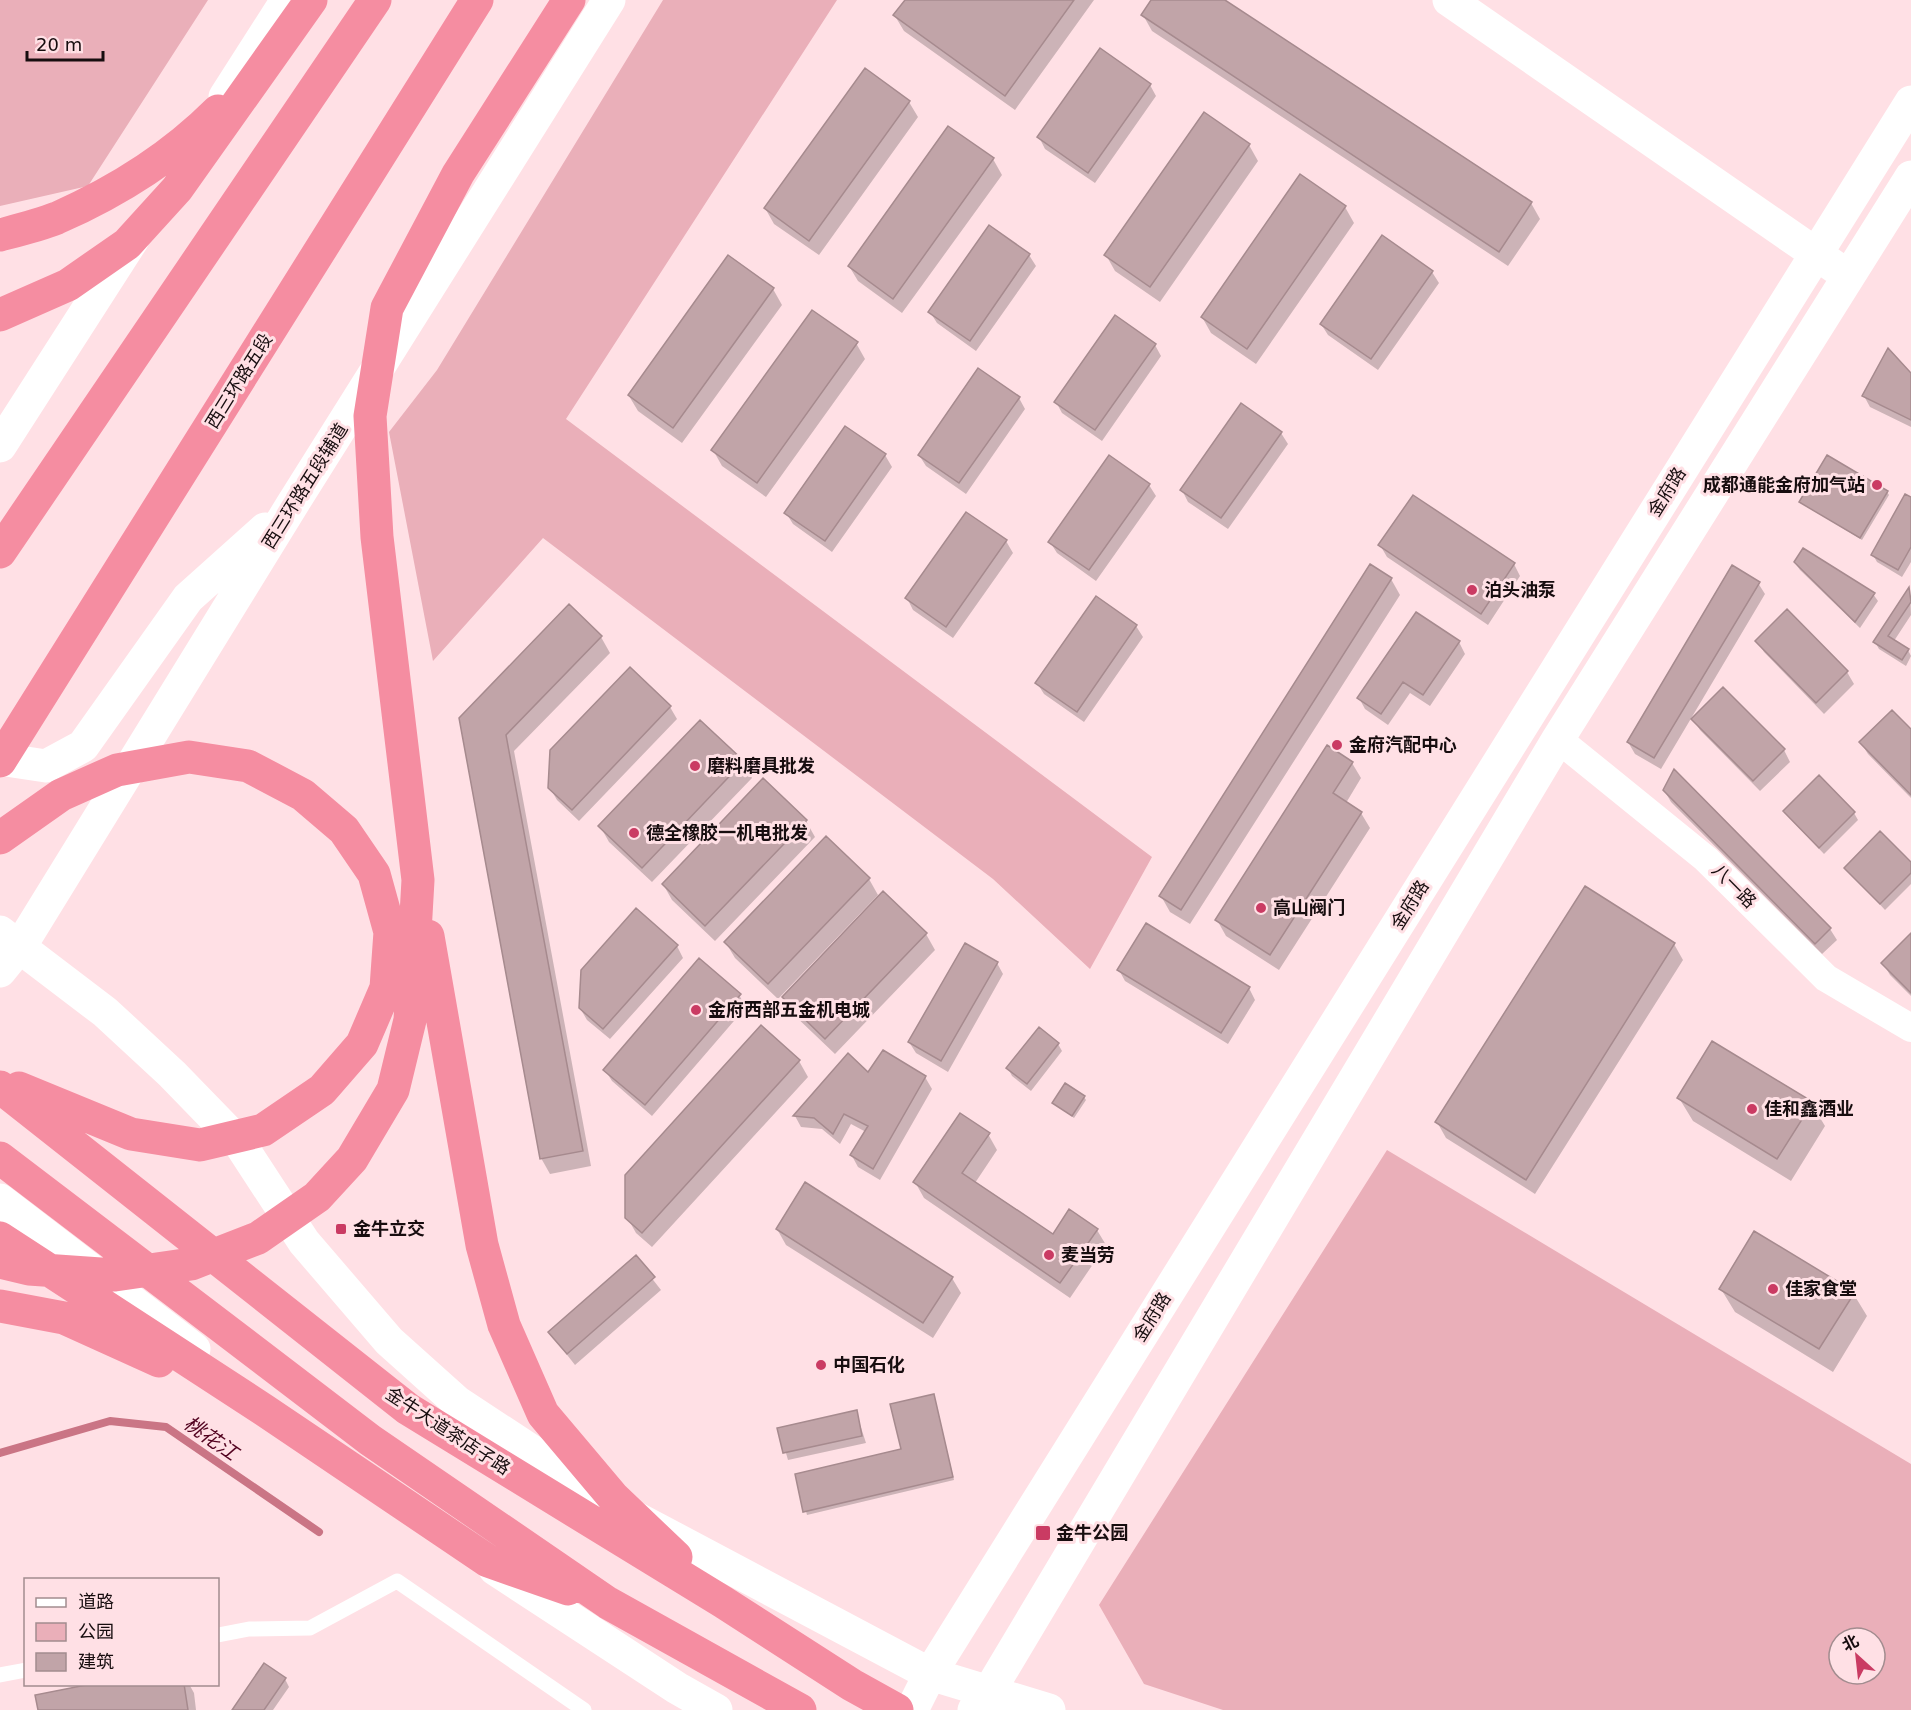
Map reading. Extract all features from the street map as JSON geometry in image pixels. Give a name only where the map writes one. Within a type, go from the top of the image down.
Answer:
[{"type":"highway","points":[[0,315],[68,285],[127,244],[177,189],[273,57],[311,0]]},
{"type":"highway","points":[[0,552],[375,0]]},
{"type":"highway","name":"西三环路五段","points":[[0,760],[477,0]]},
{"type":"highway","points":[[569,0],[458,174],[387,308],[370,416],[377,537],[418,880],[482,1245],[504,1325],[543,1414],[613,1497],[723,1602]]},
{"type":"highway","points":[[0,235],[56,218],[129,181],[202,127],[273,57]]},
{"type":"highway","points":[[0,838],[61,795],[117,770],[189,757],[248,766],[303,795],[344,830],[374,874],[390,932],[386,988],[362,1044],[321,1090],[263,1130],[200,1145],[131,1134],[0,1080]]},
{"type":"highway","points":[[0,1262],[29,1269],[115,1275],[190,1264],[258,1238],[317,1197],[352,1159],[393,1090],[410,1020],[418,880]]},
{"type":"highway","name":"金牛大道茶店子路","points":[[0,1087],[408,1408],[723,1602],[852,1685],[897,1710]]},
{"type":"highway","points":[[0,1158],[370,1440],[608,1604],[800,1710]]},
{"type":"highway","points":[[0,1238],[264,1410],[488,1561],[608,1604]]},
{"type":"highway","points":[[0,1306],[64,1318],[264,1410]]},
{"type":"main road","points":[[0,446],[287,0]]},
{"type":"main road","name":"西三环路五段辅道","points":[[0,971],[11,939],[292,505],[609,0]]},
{"type":"main road","points":[[1449,0],[1849,276]]},
{"type":"main road","name":"金府路","points":[[912,1710],[930,1674],[1911,102]]},
{"type":"main road","points":[[982,1700],[1558,740],[1911,177]]},
{"type":"main road","points":[[0,760],[46,766],[83,746],[188,598],[292,505]]},
{"type":"main road","points":[[11,939],[105,1012],[172,1074],[240,1144],[304,1242],[389,1341],[457,1402],[621,1510],[930,1674],[982,1700],[1049,1710]]},
{"type":"main road","points":[[0,1200],[325,1449],[434,1527],[547,1604],[716,1710]]},
{"type":"street","name":"八一路","points":[[1558,740],[1706,859],[1826,978],[1911,1028]]},
{"type":"lane","points":[[219,1635],[249,1629],[310,1628],[397,1581],[584,1710]]},
{"type":"lane","points":[[0,1675],[24,1670]]},
{"type":"green space","points":[[0,0],[208,0],[88,186],[0,206]]},
{"type":"green space","points":[[663,0],[837,0],[566,419],[1152,857],[1090,969],[993,879],[543,538],[433,661],[389,432],[437,370]]},
{"type":"green space","name":"金牛公园","points":[[1387,1150],[1911,1464],[1911,1710],[1223,1710],[1144,1684],[1099,1605]]},
{"type":"building","points":[[905,0],[1074,0],[1005,96],[893,15]]},
{"type":"building","points":[[1151,0],[1225,0],[1532,202],[1499,252],[1141,15]]},
{"type":"building","points":[[1100,48],[1151,84],[1088,173],[1037,137]]},
{"type":"building","points":[[865,68],[910,101],[809,241],[764,208]]},
{"type":"building","points":[[1204,112],[1250,144],[1150,287],[1104,255]]},
{"type":"building","points":[[948,126],[994,158],[893,299],[848,266]]},
{"type":"building","points":[[1300,174],[1346,206],[1247,349],[1201,317]]},
{"type":"building","points":[[989,225],[1030,254],[970,341],[928,312]]},
{"type":"building","points":[[1382,235],[1433,271],[1371,359],[1320,324]]},
{"type":"building","points":[[728,255],[774,288],[673,428],[628,395]]},
{"type":"building","points":[[812,310],[858,342],[757,483],[711,450]]},
{"type":"building","points":[[1115,315],[1156,344],[1095,430],[1054,402]]},
{"type":"building","points":[[1888,348],[1911,373],[1911,420],[1862,396]]},
{"type":"building","points":[[978,368],[1020,397],[959,483],[918,455]]},
{"type":"building","points":[[1241,403],[1282,432],[1221,518],[1180,490]]},
{"type":"building","points":[[845,426],[886,454],[825,541],[784,513]]},
{"type":"building","points":[[1109,455],[1150,484],[1089,570],[1048,542]]},
{"type":"building","points":[[1827,455],[1888,491],[1860,538],[1799,502]]},
{"type":"building","points":[[1905,494],[1911,497],[1911,547],[1898,570],[1871,555]]},
{"type":"building","points":[[1413,495],[1515,563],[1481,614],[1378,545]]},
{"type":"building","points":[[966,512],[1007,540],[946,627],[905,598]]},
{"type":"building","points":[[1803,548],[1875,593],[1855,622],[1794,562]]},
{"type":"building","points":[[1370,564],[1392,578],[1181,910],[1159,896]]},
{"type":"building","points":[[1732,565],[1760,582],[1654,758],[1627,742]]},
{"type":"building","points":[[1909,587],[1911,602],[1888,636],[1909,649],[1902,660],[1873,642]]},
{"type":"building","points":[[1096,596],[1137,625],[1077,712],[1035,683]]},
{"type":"building","points":[[569,604],[602,636],[506,735],[583,1151],[540,1159],[459,718]]},
{"type":"building","points":[[1787,609],[1848,671],[1816,703],[1755,641]]},
{"type":"building","points":[[1416,612],[1460,641],[1423,695],[1403,682],[1381,714],[1357,698]]},
{"type":"building","points":[[630,667],[671,706],[572,810],[548,788],[550,750]]},
{"type":"building","points":[[1723,687],[1785,749],[1753,781],[1691,719]]},
{"type":"building","points":[[1892,710],[1911,729],[1911,795],[1859,742]]},
{"type":"building","points":[[700,720],[744,761],[642,868],[598,826]]},
{"type":"building","points":[[1327,745],[1353,762],[1333,793],[1362,812],[1270,955],[1215,920]]},
{"type":"building","points":[[1674,769],[1831,928],[1815,944],[1663,790]]},
{"type":"building","points":[[1819,775],[1855,812],[1819,848],[1783,811]]},
{"type":"building","points":[[763,778],[807,820],[705,926],[662,884]]},
{"type":"building","points":[[1880,831],[1911,862],[1911,873],[1880,904],[1844,868]]},
{"type":"building","points":[[826,836],[870,878],[768,984],[724,942]]},
{"type":"building","points":[[1585,886],[1675,943],[1526,1180],[1435,1122]]},
{"type":"building","points":[[883,891],[927,933],[825,1039],[782,997]]},
{"type":"building","points":[[636,908],[678,945],[603,1029],[579,1008],[581,970]]},
{"type":"building","points":[[1146,923],[1250,987],[1221,1033],[1117,970]]},
{"type":"building","points":[[1911,933],[1911,993],[1881,963]]},
{"type":"building","points":[[965,943],[998,962],[941,1061],[908,1042]]},
{"type":"building","points":[[699,958],[741,994],[645,1105],[603,1070]]},
{"type":"building","points":[[761,1025],[800,1060],[642,1233],[625,1218],[625,1175]]},
{"type":"building","points":[[1039,1027],[1059,1043],[1027,1084],[1006,1068]]},
{"type":"building","points":[[1712,1041],[1813,1102],[1777,1159],[1677,1098]]},
{"type":"building","points":[[883,1050],[926,1076],[873,1169],[850,1155],[868,1126],[844,1114],[833,1134],[814,1118],[793,1116],[848,1053],[868,1072]]},
{"type":"building","points":[[1065,1083],[1085,1096],[1072,1116],[1052,1103]]},
{"type":"building","points":[[960,1113],[990,1133],[962,1173],[1053,1234],[1069,1209],[1098,1229],[1060,1283],[913,1182]]},
{"type":"building","points":[[805,1182],[953,1277],[923,1323],[776,1229]]},
{"type":"building","points":[[1754,1231],[1855,1292],[1819,1349],[1719,1289]]},
{"type":"building","points":[[636,1255],[655,1277],[567,1354],[548,1332]]},
{"type":"building","points":[[934,1394],[953,1477],[803,1512],[795,1474],[901,1449],[890,1404]]},
{"type":"building","points":[[857,1410],[862,1436],[783,1453],[777,1428]]},
{"type":"building","points":[[264,1663],[286,1678],[264,1710],[232,1710]]},
{"type":"building","points":[[81,1686],[184,1686],[188,1710],[38,1710],[35,1695]]},
{"type":"waterway","name":"桃花江","points":[[0,1453],[110,1421],[166,1427],[319,1532]]},
{"type":"place","name":"成都通能金府加气站","points":[[1877,485]]},
{"type":"place","name":"泊头油泵","points":[[1472,590]]},
{"type":"place","name":"金府汽配中心","points":[[1337,745]]},
{"type":"place","name":"磨料磨具批发","points":[[695,766]]},
{"type":"place","name":"德全橡胶一机电批发","points":[[634,833]]},
{"type":"place","name":"高山阀门","points":[[1261,908]]},
{"type":"place","name":"金府西部五金机电城","points":[[696,1010]]},
{"type":"place","name":"佳和鑫酒业","points":[[1752,1109]]},
{"type":"place","name":"金牛立交","points":[[341,1229]]},
{"type":"place","name":"麦当劳","points":[[1049,1255]]},
{"type":"place","name":"佳家食堂","points":[[1773,1289]]},
{"type":"place","name":"中国石化","points":[[821,1365]]},
{"type":"place","name":"金牛公园","points":[[1043,1533]]}]
